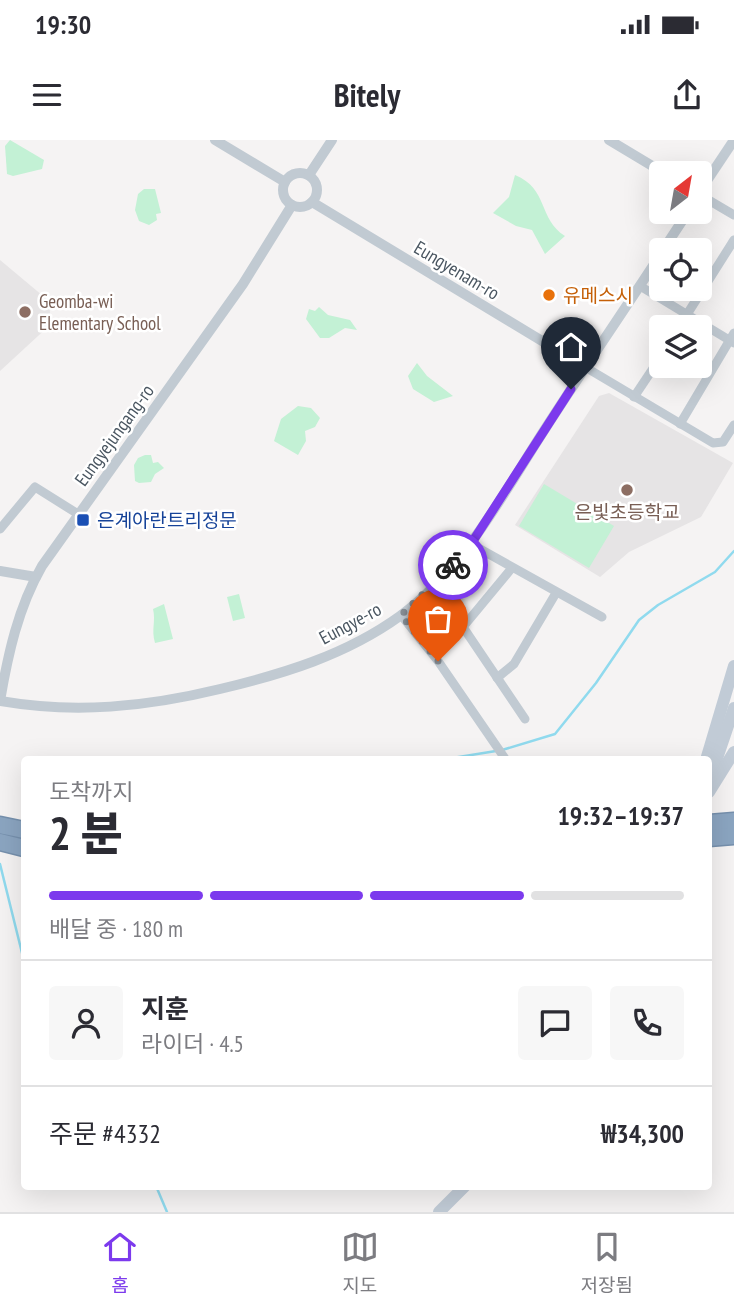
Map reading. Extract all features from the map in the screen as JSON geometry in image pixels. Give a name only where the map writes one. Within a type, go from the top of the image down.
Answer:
[{"type":"highway","points":[[717,828],[734,836]]},
{"type":"main road","points":[[706,756],[734,666]]},
{"type":"main road","points":[[712,773],[734,708]]},
{"type":"main road","points":[[712,787],[734,752]]},
{"type":"main road","points":[[439,1212],[461,1190]]},
{"type":"street","points":[[215,140],[285,182]]},
{"type":"street","points":[[309,176],[332,140]]},
{"type":"street","points":[[609,140],[627,145],[649,162]]},
{"type":"street","points":[[712,174],[734,140]]},
{"type":"street","points":[[293,174],[309,176],[317,188],[312,202],[303,207],[292,205],[285,198],[285,182],[293,174]]},
{"type":"street","points":[[712,201],[734,215]]},
{"type":"street","name":"Eungyenam-ro","points":[[312,202],[585,367]]},
{"type":"street","name":"Eungyejungang-ro","points":[[0,701],[13,638],[36,578],[78,514],[243,284],[292,205]]},
{"type":"street","points":[[640,286],[687,315],[734,240]]},
{"type":"street","name":"Eungye-ro","points":[[0,701],[30,706],[86,709],[166,701],[307,664],[360,641],[401,615],[471,544],[649,272]]},
{"type":"street","points":[[680,424],[732,339],[712,328]]},
{"type":"street","points":[[585,367],[717,444],[723,442],[734,425]]},
{"type":"street","points":[[634,397],[649,374]]},
{"type":"street","points":[[0,529],[35,487],[78,514]]},
{"type":"street","points":[[471,544],[602,617]]},
{"type":"street","points":[[444,640],[463,627],[512,569]]},
{"type":"street","points":[[0,571],[36,578]]},
{"type":"street","points":[[497,678],[514,664],[556,593]]},
{"type":"street","points":[[401,615],[438,661],[503,756]]},
{"type":"street","points":[[463,627],[525,719]]},
{"type":"shaded area","name":"Geomba-wi Elementary School","points":[[0,260],[49,301],[51,324],[0,371]]},
{"type":"shaded area","name":"은빛초등학교","points":[[609,393],[733,463],[701,517],[629,552],[600,577],[515,525],[599,396]]},
{"type":"green space","points":[[10,140],[44,160],[42,169],[13,176],[7,174],[5,146]]},
{"type":"green space","points":[[515,175],[533,188],[556,229],[565,236],[545,254],[532,230],[516,226],[493,213],[509,197]]},
{"type":"green space","points":[[144,189],[155,189],[161,213],[156,214],[157,220],[149,225],[139,221],[135,210],[138,194]]},
{"type":"green space","points":[[319,307],[328,315],[350,320],[357,330],[345,328],[329,338],[320,338],[306,319],[309,309],[315,311]]},
{"type":"green space","points":[[417,363],[427,376],[453,396],[434,402],[413,389],[408,376]]},
{"type":"green space","points":[[298,406],[311,408],[320,418],[315,427],[305,431],[306,441],[298,455],[274,441],[281,419]]},
{"type":"green space","points":[[151,455],[153,463],[158,462],[164,468],[155,474],[151,482],[139,483],[135,481],[134,465],[138,458]]},
{"type":"green space","points":[[544,484],[614,526],[589,568],[519,526]]},
{"type":"green space","points":[[239,594],[245,618],[233,621],[227,597]]},
{"type":"green space","points":[[164,604],[173,639],[155,643],[153,609]]},
{"type":"waterway","points":[[502,750],[555,734],[596,683],[639,620],[658,605],[715,572],[734,551]]},
{"type":"waterway","points":[[465,756],[496,751]]},
{"type":"waterway","points":[[0,864],[21,949]]},
{"type":"waterway","points":[[158,1190],[167,1212]]},
{"type":"way so far","points":[[438,661],[401,615],[453,565]]},
{"type":"place","name":"유메스시","points":[[549,295]]},
{"type":"place","name":"Geomba-wi Elementary School","points":[[25,312]]},
{"type":"place","name":"은빛초등학교","points":[[627,490]]},
{"type":"place","name":"은계아란트리정문","points":[[83,520]]},
{"type":"route","points":[[453,565],[471,544],[571,389]]}]
